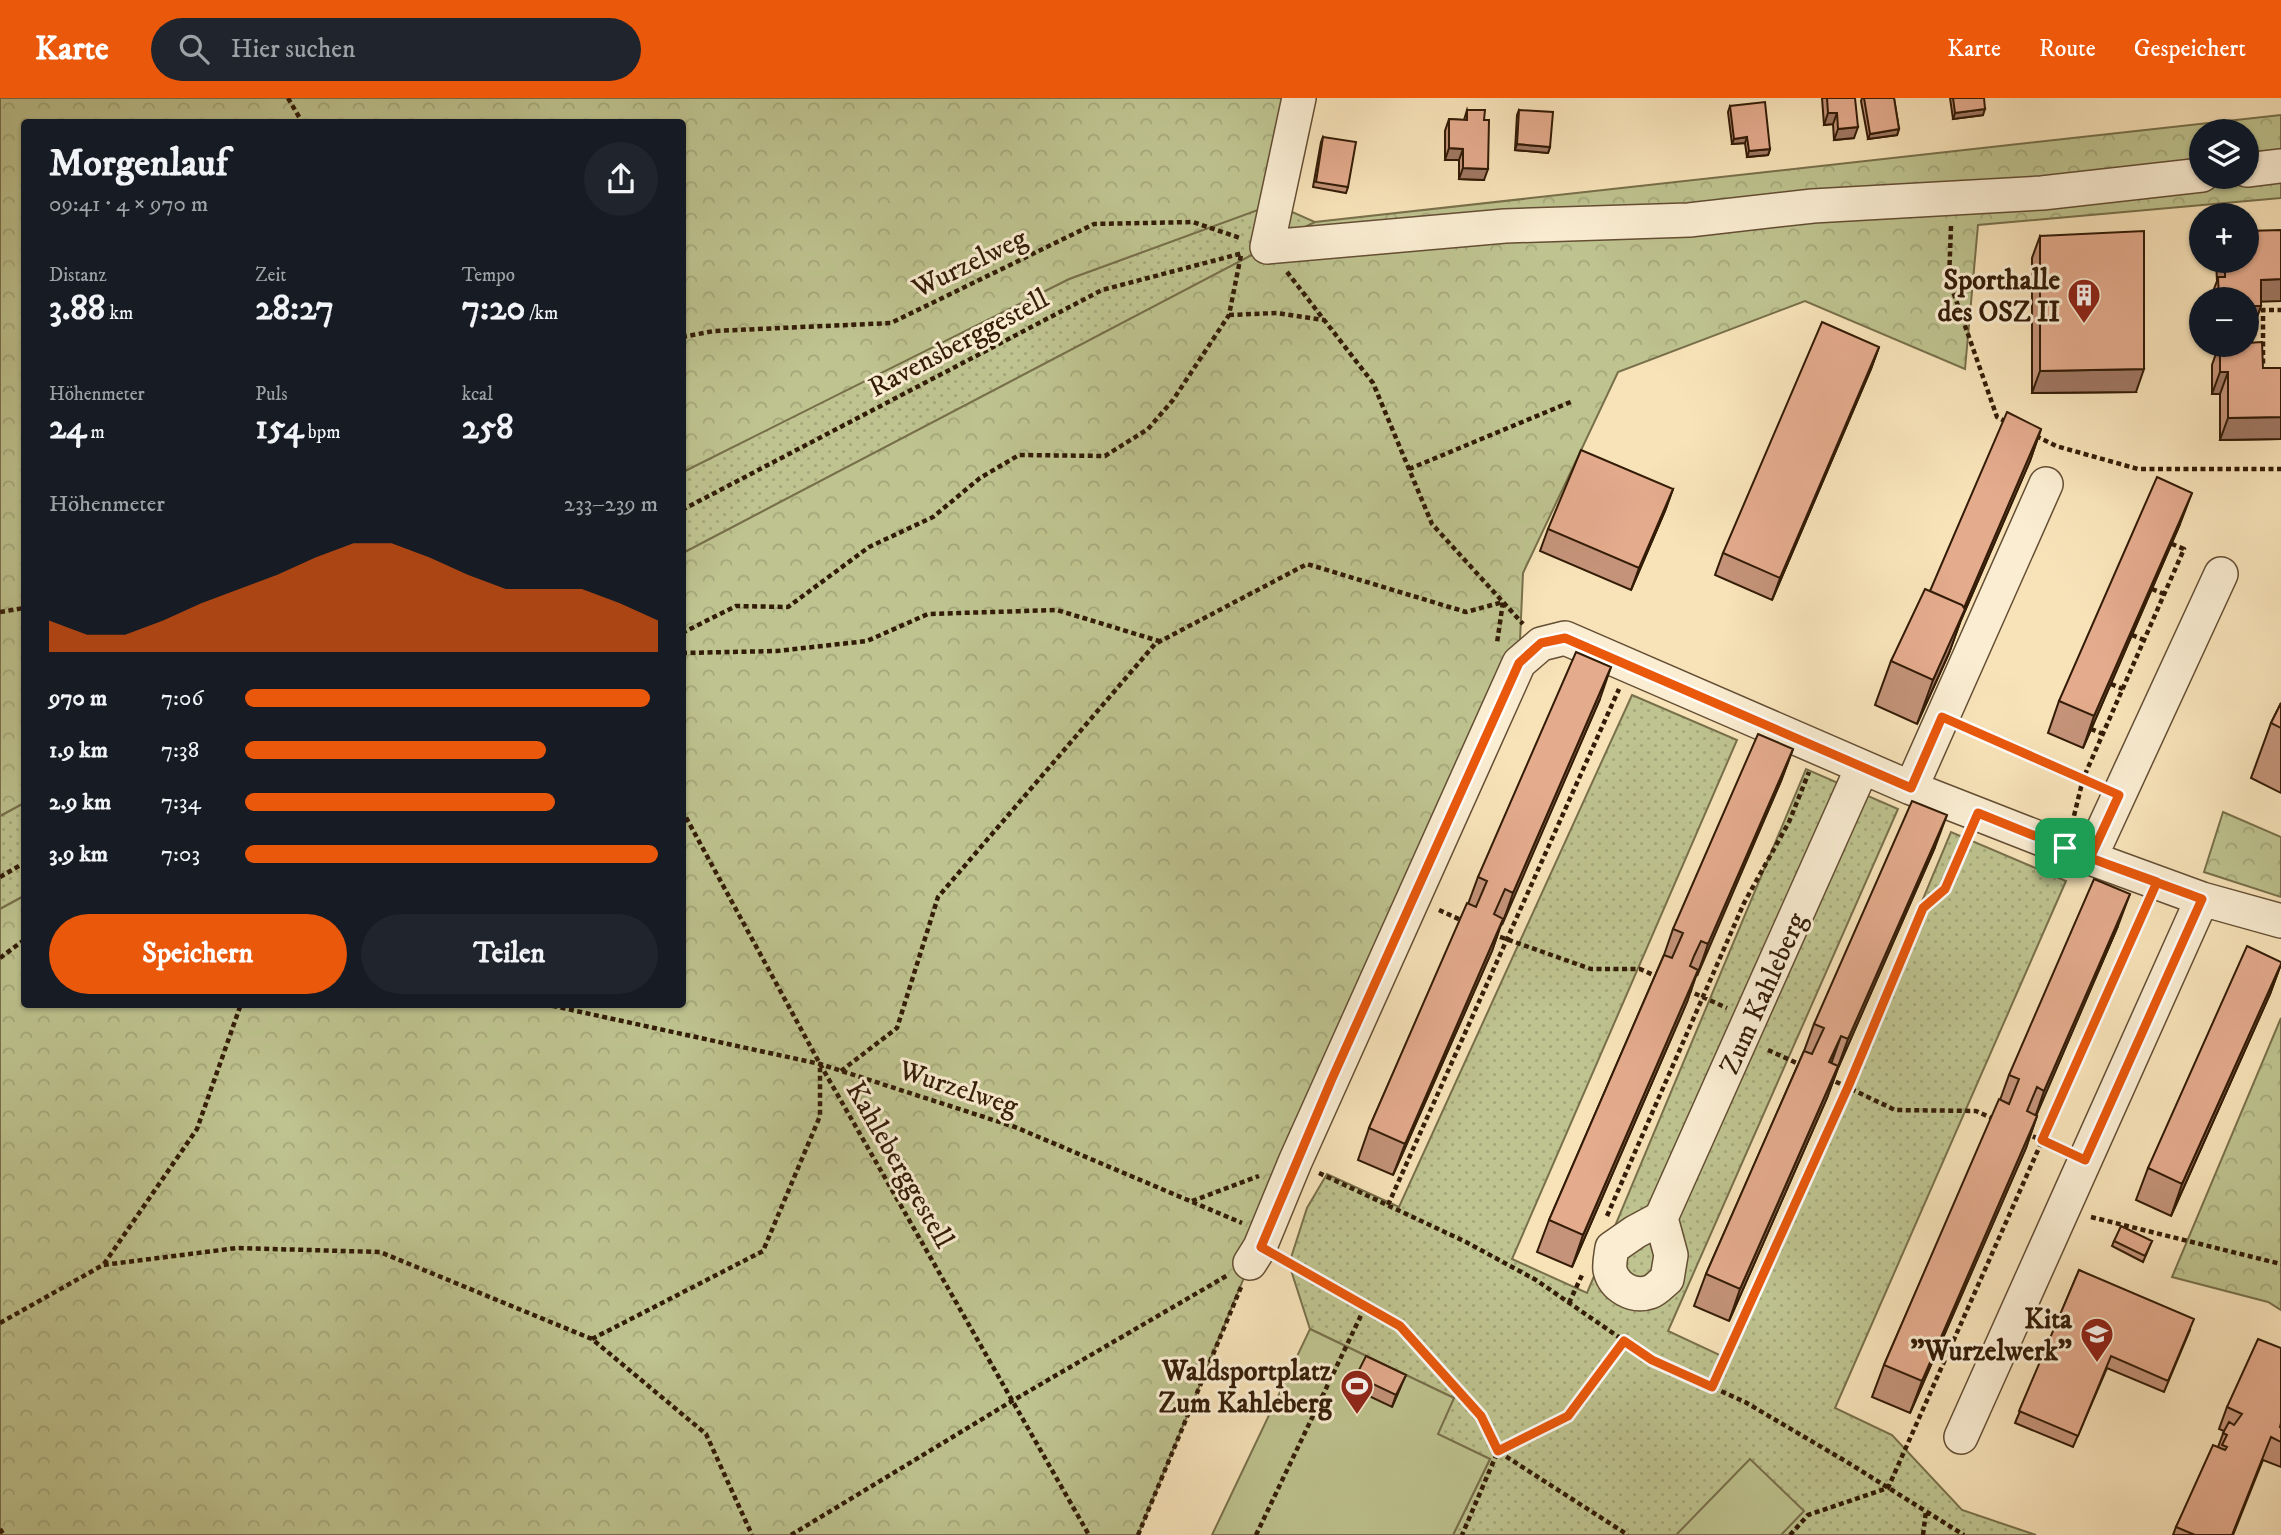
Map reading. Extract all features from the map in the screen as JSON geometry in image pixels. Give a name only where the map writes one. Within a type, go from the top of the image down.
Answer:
[{"type":"street","points":[[1299,98],[1254,250],[1505,226],[1689,220],[1813,206],[2042,193],[2189,176]]},
{"type":"street","points":[[2259,169],[2281,166]]},
{"type":"street","points":[[1911,788],[2046,484]]},
{"type":"street","points":[[2078,853],[2119,795],[2221,574]]},
{"type":"street","points":[[1259,1248],[1519,663],[1541,643],[1565,638],[1911,788],[2202,899],[2281,921]]},
{"type":"street","name":"Zum Kahleberg","points":[[1661,1218],[1862,768]]},
{"type":"street","points":[[1961,1437],[2202,899]]},
{"type":"path","points":[[288,98],[300,119]]},
{"type":"path","points":[[1953,198],[1949,279],[1997,417],[2021,428]]},
{"type":"path","name":"Wurzelweg","points":[[686,336],[714,331],[891,323],[1094,224],[1193,222],[1254,250]]},
{"type":"path","points":[[686,631],[736,606],[788,607],[869,547],[933,517],[980,478],[1019,456],[1104,456],[1148,429],[1173,400],[1229,315],[1254,250],[1324,320],[1373,383],[1432,524],[1541,643]]},
{"type":"path","name":"Ravensberggestell","points":[[686,508],[1102,290],[1254,250]]},
{"type":"path","points":[[2264,377],[2263,310],[2281,310]]},
{"type":"path","points":[[1229,315],[1277,313],[1324,320]]},
{"type":"path","points":[[1409,469],[1573,401]]},
{"type":"path","points":[[2032,434],[2056,446],[2138,469],[2281,469]]},
{"type":"path","points":[[2078,853],[2083,779],[2184,550],[2172,544]]},
{"type":"path","points":[[841,1071],[897,1028],[938,897],[1155,644],[1307,565],[1466,612],[1503,602]]},
{"type":"path","points":[[2152,589],[2164,594]]},
{"type":"path","points":[[0,612],[21,608]]},
{"type":"path","points":[[686,653],[777,651],[867,641],[928,614],[1056,610],[1160,641]]},
{"type":"path","points":[[2132,635],[2144,640]]},
{"type":"path","points":[[1388,1206],[1630,666]]},
{"type":"path","points":[[2111,684],[2123,688]]},
{"type":"path","points":[[1942,717],[2119,795]]},
{"type":"path","points":[[2091,729],[2103,734]]},
{"type":"path","points":[[1603,1227],[1744,903],[1789,822],[1819,749]]},
{"type":"path","points":[[1712,1387],[1848,1087],[1923,908],[1945,889],[1978,813]]},
{"type":"path","name":"Kahleberggestell","points":[[686,817],[820,1065],[1088,1535]]},
{"type":"path","points":[[0,877],[21,865]]},
{"type":"path","points":[[1790,1535],[1808,1515],[1888,1488],[2157,882]]},
{"type":"path","points":[[1488,933],[1591,969],[1640,969],[1665,980]]},
{"type":"path","points":[[0,958],[21,942]]},
{"type":"path","points":[[1683,988],[1703,997],[1808,1069]]},
{"type":"path","points":[[103,1265],[197,1129],[240,1008]]},
{"type":"path","name":"Wurzelweg","points":[[562,1008],[841,1071],[1015,1126],[1192,1201],[1259,1248],[1400,1326],[1481,1416],[1498,1451]]},
{"type":"path","points":[[592,1339],[763,1251],[820,1116],[820,1065]]},
{"type":"path","points":[[1825,1077],[1895,1110],[1976,1111],[2003,1123]]},
{"type":"path","points":[[2020,1131],[2085,1160]]},
{"type":"path","points":[[1192,1201],[1295,1162],[1536,1280],[1652,1360],[1745,1402],[1964,1535]]},
{"type":"path","points":[[2063,1210],[2281,1264]]},
{"type":"path","points":[[0,1323],[103,1265],[237,1248],[380,1252],[592,1339],[706,1434],[752,1535]]},
{"type":"path","points":[[791,1535],[1259,1248]]},
{"type":"path","points":[[1138,1535],[1259,1248]]},
{"type":"path","points":[[1569,1303],[1586,1265]]},
{"type":"path","points":[[1256,1535],[1365,1307]]},
{"type":"path","points":[[1462,1535],[1498,1451],[1568,1416],[1624,1341]]},
{"type":"path","points":[[1498,1451],[1628,1535]]},
{"type":"path","points":[[1923,1535],[1926,1511]]},
{"type":"path","points":[[0,1529],[4,1535]]},
{"type":"green space","points":[[0,98],[1294,98],[1274,204],[1069,279],[686,470],[686,119],[21,119],[21,805],[0,816]]},
{"type":"green space","points":[[2281,115],[2281,198],[2189,203],[2189,206],[1978,225],[1965,369],[1805,301],[1618,372],[1523,573],[1519,663],[1250,1263],[1138,1535],[0,1535],[0,909],[21,898],[21,1008],[686,1008],[686,551],[1315,222],[2189,125],[2189,189],[2259,189],[2259,119],[2245,119]]},
{"type":"green space","points":[[1274,204],[1315,222],[686,551],[686,470],[1069,279]]},
{"type":"green space","points":[[1632,695],[1737,740],[1512,1259],[1587,1293],[1806,769],[1898,809],[1668,1331],[1730,1360],[1951,832],[2066,881],[1835,1408],[1892,1435],[1962,1510],[2036,1535],[1453,1535],[1490,1459],[1437,1434],[1454,1398],[1310,1329],[1289,1264],[1307,1208],[1327,1174],[1399,1207]]},
{"type":"green space","points":[[21,805],[21,898],[0,909],[0,816]]},
{"type":"green space","points":[[2223,812],[2281,837],[2281,897],[2204,872]]},
{"type":"green space","points":[[2281,1018],[2281,1310],[2268,1302],[2172,1277]]},
{"type":"green space","name":"Waldsportplatz Zum Kahleberg","points":[[1310,1329],[1454,1398],[1438,1434],[1490,1459],[1453,1535],[1212,1535]]},
{"type":"green space","points":[[1750,1459],[1804,1511],[1781,1535],[1676,1535]]},
{"type":"building","points":[[1827,98],[1855,98],[1858,127],[1838,129],[1837,113],[1828,113]]},
{"type":"building","points":[[1864,98],[1894,98],[1899,129],[1870,134]]},
{"type":"building","points":[[1953,98],[1984,98],[1985,109],[1955,113]]},
{"type":"building","points":[[1765,102],[1770,149],[1749,151],[1747,137],[1734,139],[1730,106]]},
{"type":"building","points":[[1467,110],[1485,110],[1484,120],[1489,120],[1488,169],[1463,168],[1463,149],[1449,148],[1449,119],[1467,120]]},
{"type":"building","points":[[1519,110],[1553,112],[1550,147],[1517,144]]},
{"type":"building","points":[[1323,137],[1356,142],[1348,187],[1316,182]]},
{"type":"building","points":[[2281,230],[2281,279],[2261,280],[2261,306],[2259,287],[2218,287],[2218,277],[2225,277],[2225,273],[2259,273],[2259,231]]},
{"type":"building","name":"Sporthalle des OSZ II","points":[[2144,231],[2144,369],[2040,371],[2040,236]]},
{"type":"building","points":[[1822,322],[1879,347],[1780,578],[1723,553]]},
{"type":"building","points":[[2259,342],[2262,342],[2263,368],[2281,368],[2281,417],[2228,418],[2228,372],[2220,372],[2220,357],[2259,357]]},
{"type":"building","points":[[2007,412],[2041,429],[1964,608],[1930,591]]},
{"type":"building","points":[[1581,450],[1673,489],[1639,568],[1548,529]]},
{"type":"building","points":[[2157,477],[2192,493],[2094,716],[2059,701]]},
{"type":"building","points":[[1925,589],[1962,605],[1965,609],[1933,680],[1891,661]]},
{"type":"building","points":[[1576,652],[1611,667],[1513,893],[1505,889],[1494,914],[1503,919],[1405,1144],[1369,1128],[1467,903],[1476,907],[1487,881],[1478,877]]},
{"type":"building","points":[[2281,703],[2281,728],[2271,723]]},
{"type":"building","points":[[1758,734],[1793,749],[1708,944],[1701,941],[1694,956],[1690,966],[1698,970],[1583,1235],[1549,1220],[1664,955],[1672,958],[1683,933],[1673,929]]},
{"type":"building","points":[[1912,801],[1947,815],[1848,1039],[1841,1036],[1829,1062],[1838,1066],[1740,1289],[1706,1274],[1804,1051],[1812,1054],[1824,1028],[1814,1024]]},
{"type":"building","points":[[2094,879],[2130,894],[2044,1091],[2037,1087],[2027,1111],[2037,1116],[1922,1381],[1884,1365],[1999,1099],[2009,1104],[2019,1079],[2009,1075]]},
{"type":"building","points":[[2247,946],[2281,964],[2182,1184],[2148,1168]]},
{"type":"building","points":[[2121,1226],[2152,1241],[2145,1256],[2114,1241]]},
{"type":"building","points":[[2079,1270],[2194,1319],[2168,1381],[2111,1356],[2078,1436],[2019,1411]]},
{"type":"building","points":[[2258,1339],[2281,1348],[2281,1442],[2271,1437],[2232,1535],[2195,1535],[2176,1527],[2213,1445],[2225,1450],[2227,1447],[2222,1445],[2227,1435],[2223,1433],[2229,1422],[2234,1425],[2242,1414],[2227,1407]]},
{"type":"building","points":[[1366,1356],[1406,1375],[1396,1395],[1356,1376]]},
{"type":"place","name":"Sporthalle des OSZ II","points":[[2084,325]]},
{"type":"place","name":"Kita \"Wurzelwerk\"","points":[[2097,1364]]},
{"type":"place","name":"Waldsportplatz Zum Kahleberg","points":[[1357,1416]]},
{"type":"route","points":[[2065,848],[1978,813],[1945,889],[1923,908],[1848,1087],[1712,1387],[1652,1360],[1624,1341],[1568,1416],[1498,1451],[1481,1416],[1400,1326],[1261,1247],[1295,1162],[1519,663],[1541,643],[1565,638],[1911,788],[1942,717],[2119,795],[2090,858],[2157,882],[2042,1140],[2085,1160],[2202,899],[2157,882],[2090,858],[2065,848]]}]
